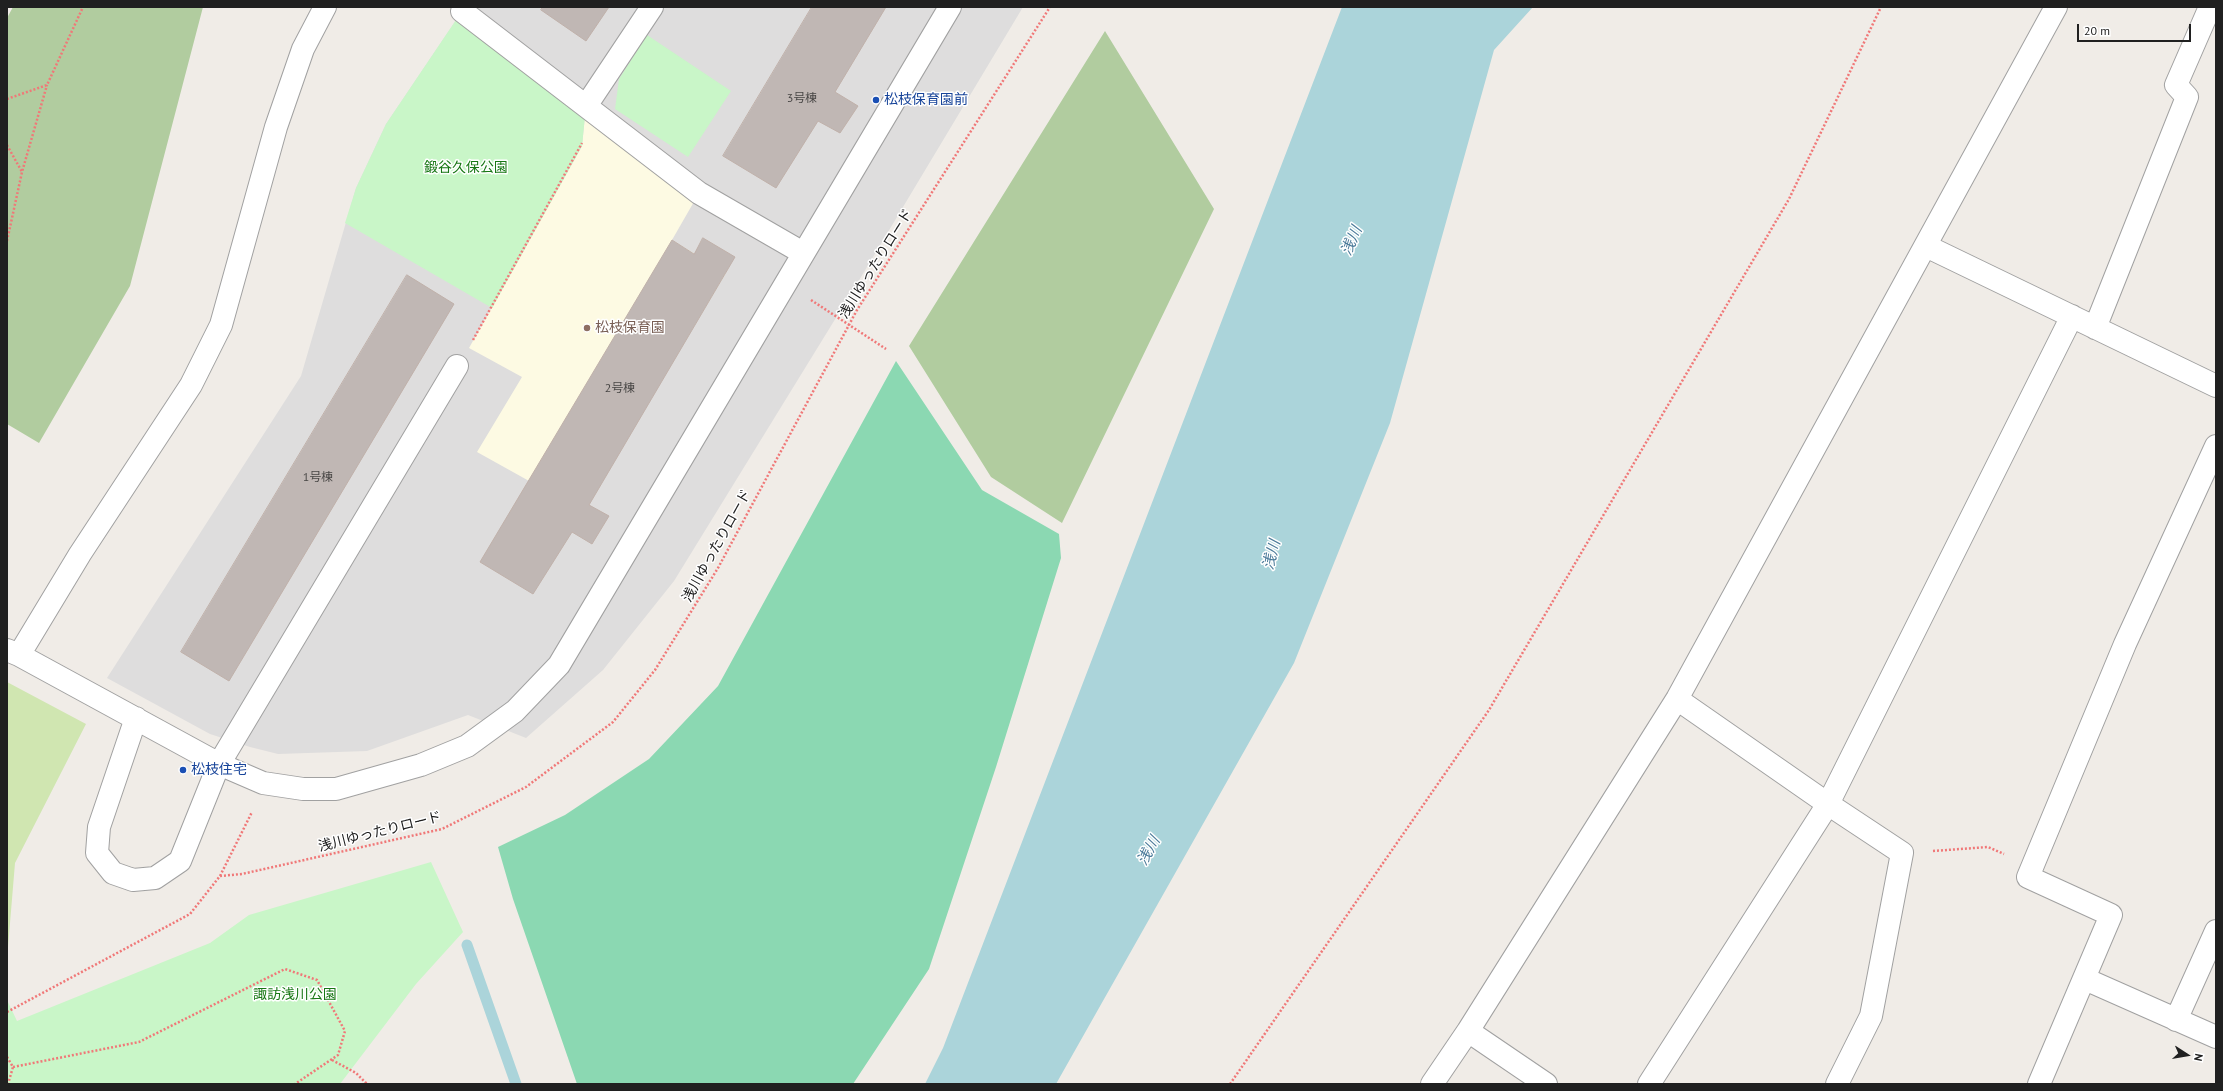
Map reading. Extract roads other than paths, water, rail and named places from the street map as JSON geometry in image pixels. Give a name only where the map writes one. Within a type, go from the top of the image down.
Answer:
[{"type":"street","points":[[326,7],[303,49],[276,127],[221,325],[191,385],[80,554],[13,652],[219,764],[263,783],[303,789],[336,789],[421,765],[467,746],[515,711],[559,665],[950,7]]},
{"type":"street","points":[[586,106],[652,7]]},
{"type":"street","points":[[1432,1084],[1468,1031],[1677,699],[2056,7]]},
{"type":"street","points":[[2095,328],[2187,97],[2176,85],[2210,7]]},
{"type":"street","points":[[462,11],[699,193],[803,253]]},
{"type":"street","points":[[1926,246],[2216,386]]},
{"type":"street","points":[[1649,1084],[1828,804],[2072,316]]},
{"type":"street","points":[[136,718],[98,827],[97,853],[113,873],[133,880],[155,878],[180,861],[219,764],[457,366]]},
{"type":"street","points":[[2039,1084],[2085,980],[2111,915],[2028,877],[2125,644],[2216,446]]},
{"type":"street","points":[[1677,699],[1828,804],[1902,853],[1871,1016],[1838,1084]]},
{"type":"street","points":[[2176,1020],[2216,931]]},
{"type":"street","points":[[2085,980],[2216,1038]]},
{"type":"street","points":[[1468,1031],[1546,1084]]},
{"type":"water","name":"浅川","points":[[1342,7],[1533,7],[1494,50],[1390,423],[1294,663],[1056,1084],[925,1084],[943,1048]]},
{"type":"waterway","points":[[467,945],[516,1084]]},
{"type":"place","name":"松枝保育園前","points":[[876,100]]},
{"type":"place","name":"松枝保育園","points":[[587,328]]},
{"type":"place","name":"松枝住宅","points":[[183,770]]},
{"type":"park label","name":"鍛谷久保公園","points":[[466,168]]},
{"type":"park label","name":"諏訪浅川公園","points":[[295,995]]}]
